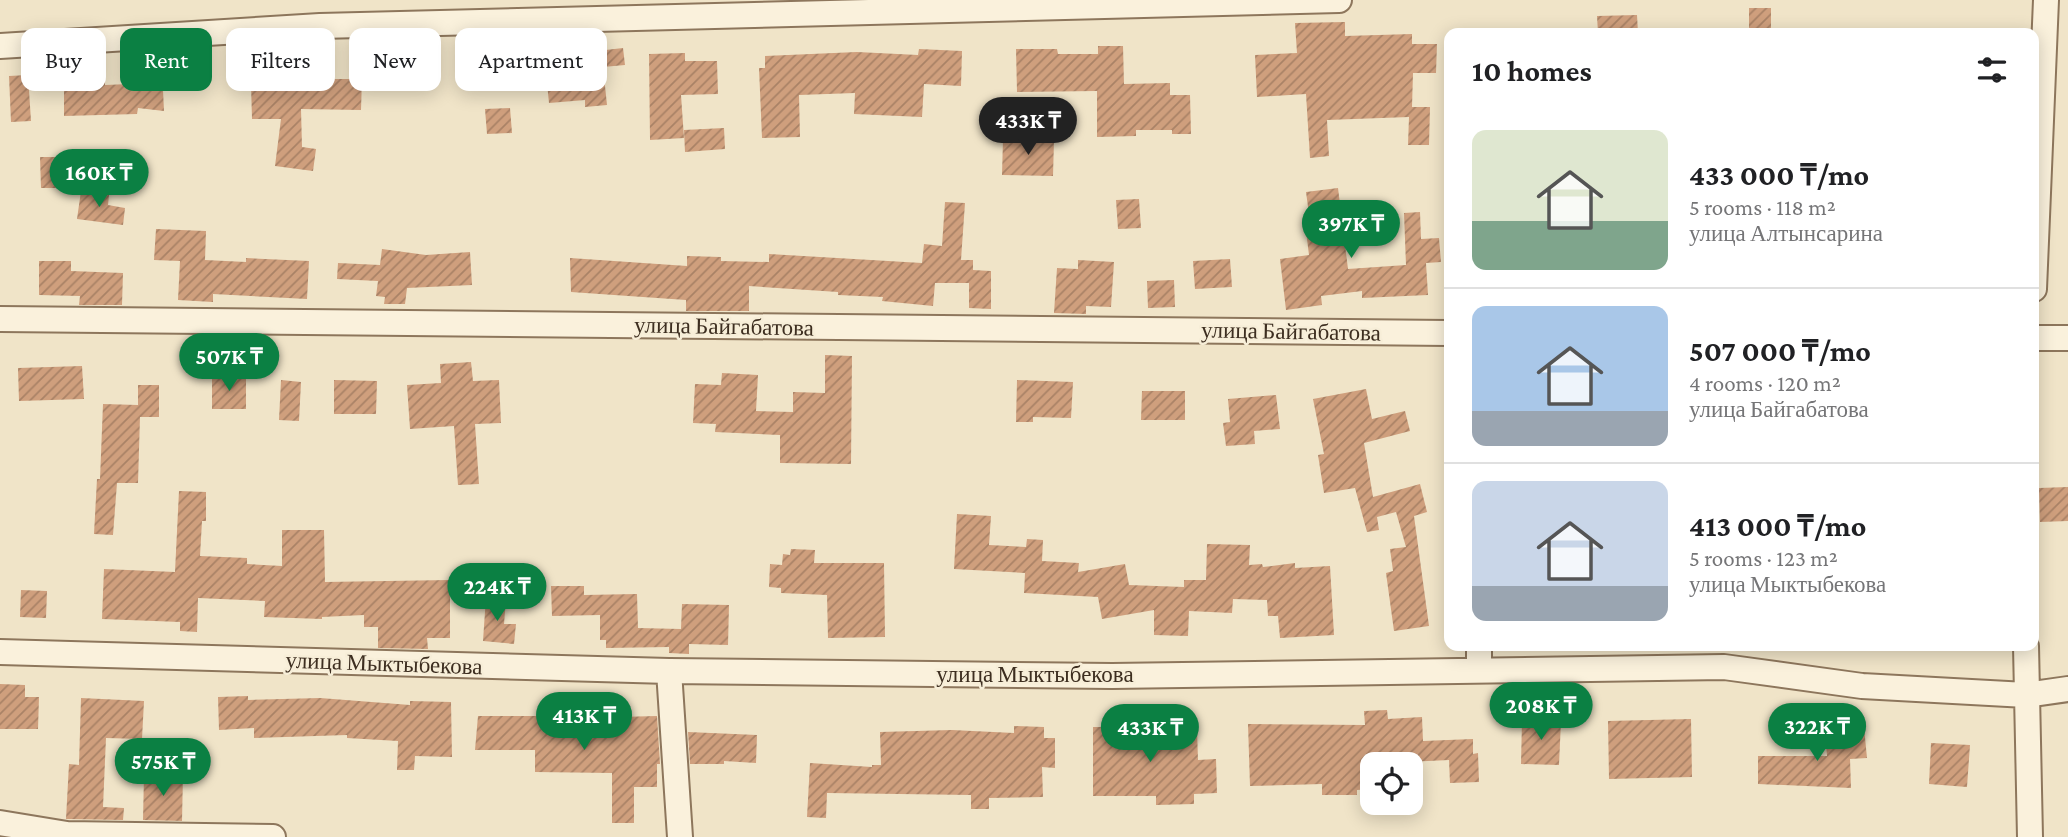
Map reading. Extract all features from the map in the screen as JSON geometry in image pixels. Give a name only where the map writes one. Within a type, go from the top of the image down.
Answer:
[{"type":"street","points":[[0,46],[320,26],[1339,0]]},
{"type":"street","points":[[2039,169],[2046,0]]},
{"type":"street","name":"улица Байгабатова","points":[[0,319],[1444,332]]},
{"type":"street","points":[[2039,338],[2068,338]]},
{"type":"street","points":[[2026,651],[2030,837]]},
{"type":"street","name":"улица Мыктыбекова","points":[[0,652],[669,671],[1112,676],[1479,658],[1724,667],[1862,686],[2026,695],[2068,689]]},
{"type":"street","points":[[669,671],[680,837]]},
{"type":"street","points":[[0,822],[67,834],[273,837]]},
{"type":"building","points":[[1749,8],[1771,8],[1771,28],[1749,28]]},
{"type":"building","points":[[1637,15],[1638,28],[1598,28],[1597,16]]},
{"type":"building","points":[[1345,22],[1345,36],[1412,34],[1412,44],[1437,44],[1436,73],[1413,73],[1412,107],[1430,107],[1429,145],[1408,145],[1409,117],[1327,120],[1329,156],[1310,158],[1306,94],[1257,97],[1255,55],[1297,53],[1295,23]]},
{"type":"building","points":[[1098,46],[1123,46],[1124,84],[1170,83],[1170,95],[1190,95],[1191,134],[1172,134],[1172,130],[1136,130],[1136,136],[1097,137],[1097,91],[1017,92],[1016,49],[1057,49],[1058,54],[1098,54]]},
{"type":"building","points":[[623,48],[625,65],[607,67],[607,50]]},
{"type":"building","points":[[919,49],[962,51],[961,86],[924,84],[922,117],[854,114],[855,93],[799,95],[800,137],[762,138],[759,68],[765,68],[765,56],[857,52],[918,55]]},
{"type":"building","points":[[685,53],[685,61],[717,61],[718,94],[681,95],[684,138],[650,140],[649,54]]},
{"type":"building","points":[[21,75],[21,91],[29,91],[31,121],[11,122],[9,76]]},
{"type":"building","points":[[335,79],[349,79],[349,91],[362,91],[361,110],[301,109],[302,147],[316,149],[313,171],[275,166],[281,119],[252,119],[251,91],[335,91]]},
{"type":"building","points":[[120,84],[120,91],[163,91],[164,111],[138,108],[137,114],[64,116],[64,91],[106,91],[106,85]]},
{"type":"building","points":[[548,91],[606,91],[607,105],[585,107],[585,100],[549,103]]},
{"type":"building","points":[[510,108],[512,133],[487,134],[485,109]]},
{"type":"building","points":[[724,128],[725,149],[685,152],[684,130]]},
{"type":"building","points":[[1003,139],[1054,140],[1053,176],[1002,175]]},
{"type":"building","points":[[40,157],[71,157],[71,188],[41,188]]},
{"type":"building","points":[[1338,188],[1348,269],[1406,265],[1404,213],[1420,212],[1421,239],[1439,238],[1441,262],[1426,263],[1428,295],[1362,298],[1362,291],[1321,296],[1322,305],[1286,310],[1280,259],[1309,255],[1304,215],[1309,214],[1306,192]]},
{"type":"building","points":[[81,191],[109,195],[108,205],[125,208],[123,225],[77,219]]},
{"type":"building","points":[[1139,199],[1141,228],[1118,229],[1116,200]]},
{"type":"building","points":[[945,202],[965,203],[961,260],[973,260],[973,270],[991,271],[991,309],[969,308],[969,283],[935,283],[933,306],[882,301],[883,297],[838,295],[838,292],[749,286],[749,311],[686,311],[686,300],[571,292],[570,258],[687,266],[687,256],[721,257],[721,261],[769,262],[769,254],[922,263],[924,244],[942,246]]},
{"type":"building","points":[[156,229],[206,231],[205,260],[246,262],[246,258],[309,261],[307,299],[213,294],[213,302],[178,300],[180,261],[154,260]]},
{"type":"building","points":[[382,249],[426,255],[470,252],[472,285],[407,288],[405,304],[384,304],[385,297],[376,296],[378,281],[337,279],[338,263],[380,265]]},
{"type":"building","points":[[1230,259],[1232,287],[1195,289],[1193,261]]},
{"type":"building","points":[[1078,260],[1114,262],[1111,307],[1086,306],[1086,314],[1054,313],[1057,268],[1078,269]]},
{"type":"building","points":[[39,261],[71,261],[71,271],[123,273],[122,305],[79,305],[80,296],[39,295]]},
{"type":"building","points":[[1174,280],[1175,307],[1148,308],[1147,281]]},
{"type":"building","points":[[825,355],[852,356],[851,464],[780,463],[780,435],[715,432],[716,424],[693,423],[695,384],[721,385],[722,373],[758,375],[756,411],[793,412],[793,392],[825,393]]},
{"type":"building","points":[[471,362],[473,381],[499,380],[501,423],[475,424],[479,484],[458,485],[454,426],[410,429],[407,385],[441,383],[440,364]]},
{"type":"building","points":[[82,366],[84,399],[19,401],[18,368]]},
{"type":"building","points":[[212,377],[246,377],[246,409],[212,409]]},
{"type":"building","points":[[281,380],[301,382],[299,421],[279,420]]},
{"type":"building","points":[[334,380],[377,381],[376,414],[334,414]]},
{"type":"building","points":[[1017,380],[1073,382],[1071,418],[1033,417],[1033,422],[1016,422]]},
{"type":"building","points":[[138,385],[159,385],[159,417],[140,417],[138,483],[117,483],[113,535],[94,534],[97,479],[100,479],[103,404],[138,405]]},
{"type":"building","points":[[1366,389],[1372,419],[1405,411],[1410,431],[1364,443],[1373,497],[1420,484],[1427,512],[1414,516],[1429,626],[1394,631],[1386,573],[1393,571],[1390,549],[1406,547],[1396,512],[1377,517],[1379,530],[1367,532],[1355,488],[1324,493],[1318,455],[1324,454],[1313,399]]},
{"type":"building","points":[[1142,391],[1185,391],[1185,420],[1141,420]]},
{"type":"building","points":[[1276,395],[1280,429],[1254,431],[1255,444],[1226,446],[1223,423],[1230,422],[1228,399]]},
{"type":"building","points":[[2068,487],[2068,521],[2040,522],[2039,488]]},
{"type":"building","points":[[179,491],[206,492],[206,521],[202,521],[200,556],[247,558],[247,564],[282,566],[282,530],[324,530],[325,582],[450,580],[450,638],[427,638],[428,649],[378,648],[378,627],[364,627],[364,615],[322,619],[264,617],[265,601],[198,598],[197,632],[180,631],[180,622],[102,619],[104,569],[175,572]]},
{"type":"building","points":[[957,514],[991,516],[989,545],[1026,547],[1027,539],[1043,540],[1042,561],[1079,563],[1078,572],[1125,564],[1129,585],[1184,587],[1184,580],[1206,580],[1207,544],[1250,545],[1249,565],[1262,564],[1263,567],[1295,563],[1295,568],[1330,566],[1334,635],[1280,638],[1278,616],[1268,616],[1267,600],[1233,599],[1232,613],[1189,611],[1188,636],[1154,635],[1154,610],[1102,619],[1098,597],[1024,593],[1025,573],[954,569]]},
{"type":"building","points":[[791,549],[815,550],[814,563],[884,563],[885,637],[828,638],[827,595],[781,593],[781,588],[769,587],[770,564],[782,565],[783,554],[790,555]]},
{"type":"building","points":[[551,586],[584,586],[584,595],[637,594],[638,628],[681,629],[682,604],[729,605],[728,645],[689,644],[689,654],[669,653],[669,647],[606,648],[606,640],[600,640],[600,615],[552,616]]},
{"type":"building","points":[[21,590],[47,591],[46,618],[20,617]]},
{"type":"building","points":[[486,597],[506,599],[504,624],[516,624],[514,644],[483,641]]},
{"type":"building","points":[[0,684],[25,685],[25,697],[39,697],[38,729],[0,729]]},
{"type":"building","points":[[248,696],[248,700],[320,698],[410,705],[410,701],[451,702],[452,757],[415,756],[414,770],[397,770],[398,741],[347,738],[347,735],[254,738],[254,728],[219,730],[218,697]]},
{"type":"building","points":[[81,698],[144,701],[142,739],[106,738],[103,807],[124,808],[123,820],[66,819],[69,764],[79,765]]},
{"type":"building","points":[[1387,710],[1388,719],[1422,717],[1423,741],[1473,739],[1473,754],[1478,753],[1479,782],[1450,783],[1449,760],[1423,761],[1423,752],[1360,752],[1360,790],[1357,790],[1357,795],[1322,795],[1322,784],[1250,786],[1248,724],[1365,725],[1364,711]]},
{"type":"building","points":[[478,716],[544,716],[544,730],[618,731],[618,717],[657,716],[660,764],[657,764],[657,787],[634,787],[634,823],[612,823],[612,773],[535,772],[535,750],[475,750]]},
{"type":"building","points":[[1125,717],[1150,717],[1150,732],[1197,730],[1198,760],[1216,759],[1217,793],[1194,794],[1194,804],[1156,805],[1156,796],[1093,796],[1093,727],[1125,727]]},
{"type":"building","points":[[1691,719],[1692,777],[1609,779],[1608,721]]},
{"type":"building","points":[[1522,720],[1561,721],[1559,765],[1521,764]]},
{"type":"building","points":[[1014,726],[1044,727],[1044,738],[1055,738],[1055,768],[1042,767],[1043,797],[989,798],[989,809],[971,809],[971,795],[827,793],[826,818],[807,817],[810,763],[872,767],[881,765],[880,732],[952,730],[1014,733]]},
{"type":"building","points":[[1864,727],[1867,758],[1850,759],[1851,788],[1758,784],[1758,756],[1827,756],[1825,731]]},
{"type":"building","points":[[688,732],[757,735],[756,763],[724,761],[724,764],[690,764]]},
{"type":"building","points":[[1931,743],[1970,745],[1967,787],[1929,784]]},
{"type":"building","points":[[144,775],[183,775],[182,821],[143,820]]}]
